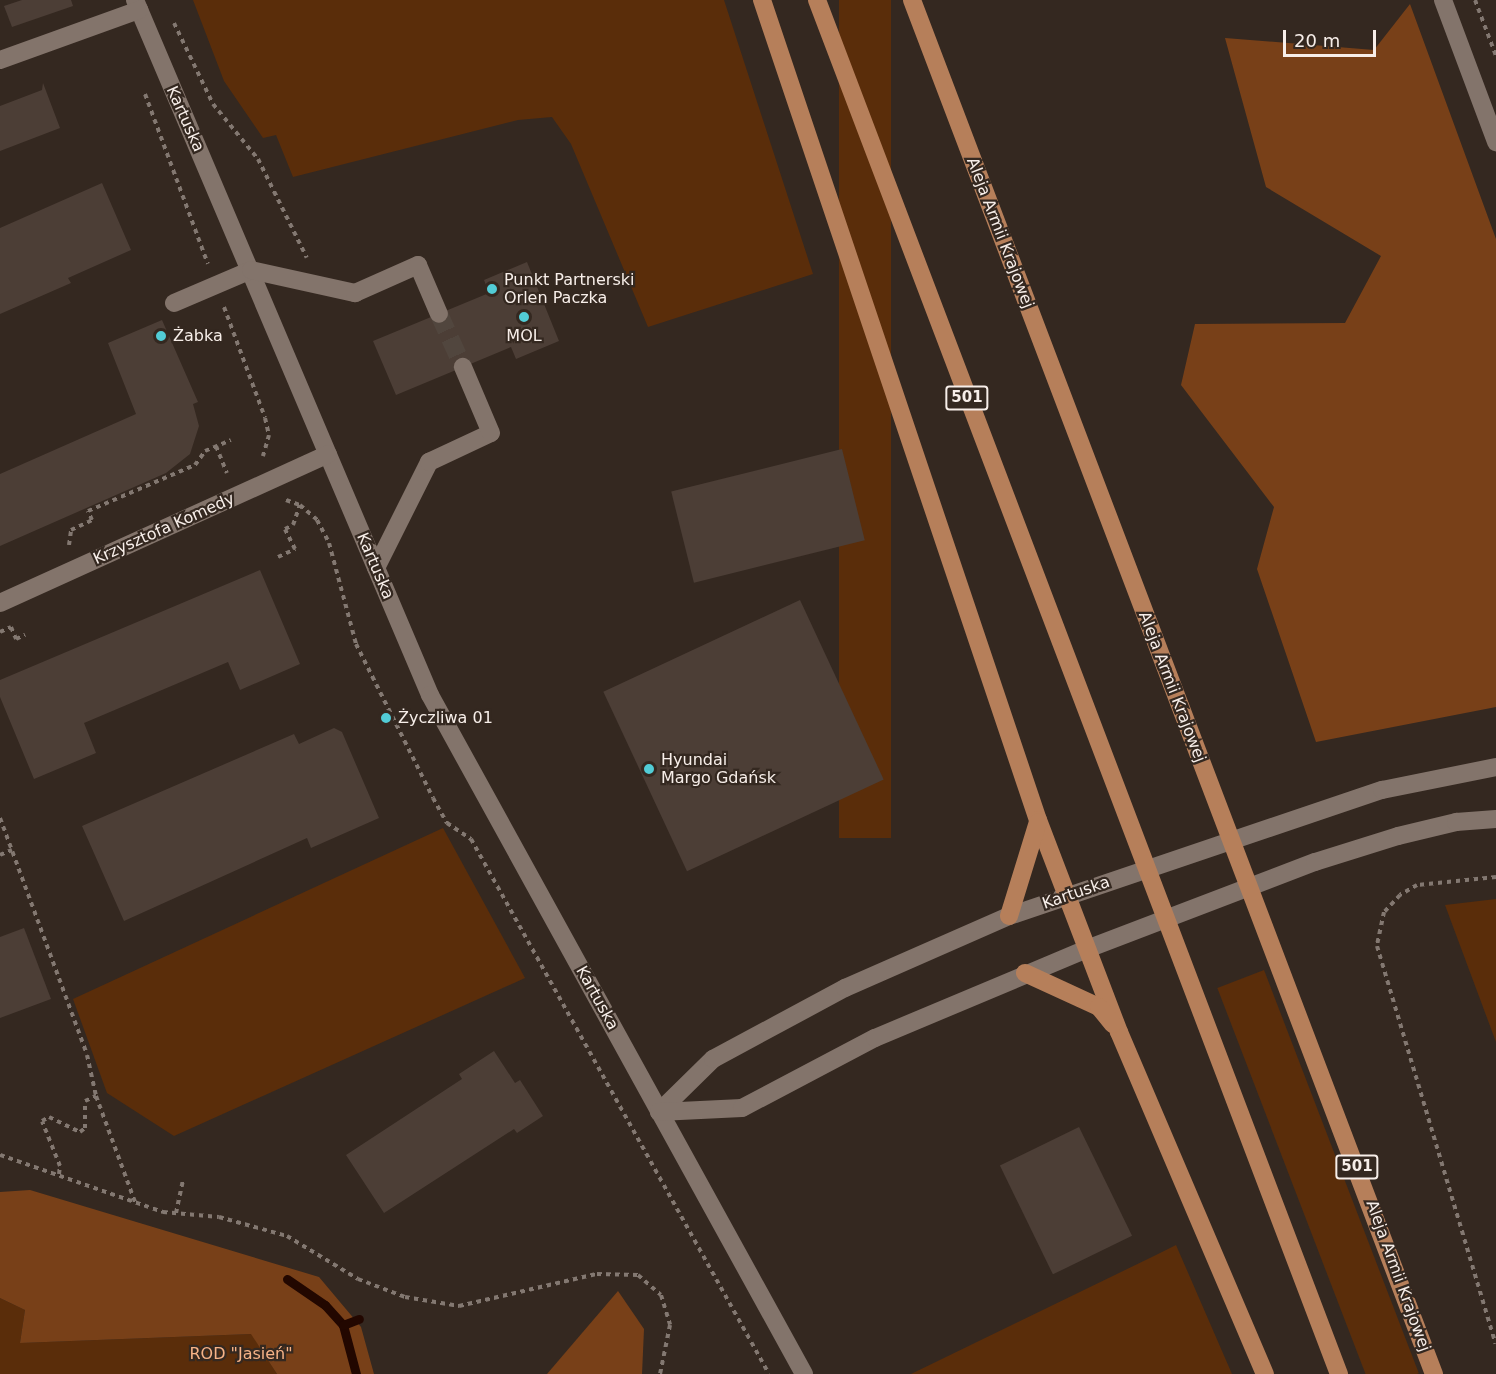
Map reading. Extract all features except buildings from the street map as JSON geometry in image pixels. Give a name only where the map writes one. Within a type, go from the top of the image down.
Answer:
[{"type":"main road","points":[[762,0],[1038,820],[1119,1032],[1265,1374]]},
{"type":"main road","name":"501","points":[[817,0],[1117,796],[1339,1374]]},
{"type":"main road","name":"Aleja Armii Krajowej","points":[[912,0],[1434,1374]]},
{"type":"main road","points":[[1009,916],[1038,832],[1038,820]]},
{"type":"main road","points":[[1024,973],[1099,1007],[1119,1032]]},
{"type":"street","points":[[1443,0],[1496,142]]},
{"type":"street","points":[[0,60],[137,5]]},
{"type":"street","name":"Kartuska","points":[[137,5],[430,695],[804,1374]]},
{"type":"street","points":[[174,303],[251,270],[355,293],[418,265],[439,314]]},
{"type":"street","points":[[376,568],[429,462],[491,433],[463,367]]},
{"type":"street","name":"Krzysztofa Komedy","points":[[0,603],[328,454]]},
{"type":"street","name":"Kartuska","points":[[659,1112],[712,1059],[845,988],[1009,916],[1383,790],[1496,767]]},
{"type":"street","points":[[659,1112],[742,1108],[875,1038],[1024,973],[1315,862],[1398,836],[1456,822],[1496,819]]},
{"type":"path","points":[[1475,0],[1496,56]]},
{"type":"path","points":[[172,17],[213,104],[258,159],[309,260]]},
{"type":"path","points":[[142,85],[265,418],[269,435],[260,460]]},
{"type":"path","points":[[68,552],[71,530],[92,520],[88,511],[195,465],[205,451],[231,440]]},
{"type":"path","points":[[216,446],[225,467]]},
{"type":"path","points":[[277,497],[300,505],[317,520],[329,543],[356,644],[433,798],[447,823],[471,838],[769,1374]]},
{"type":"path","points":[[278,557],[295,549],[285,529],[293,525],[300,505]]},
{"type":"path","points":[[0,632],[11,627],[16,639],[25,635]]},
{"type":"path","points":[[0,818],[87,1054],[96,1096],[135,1202]]},
{"type":"path","points":[[0,855],[12,850]]},
{"type":"path","points":[[1496,877],[1417,885],[1400,895],[1384,912],[1377,946],[1496,1344]]},
{"type":"path","points":[[59,1174],[60,1166],[42,1121],[49,1118],[80,1132],[85,1128],[85,1101],[96,1096]]},
{"type":"path","points":[[0,1155],[135,1202],[176,1213],[219,1217],[287,1236],[358,1279],[405,1297],[459,1306],[597,1274],[638,1275],[661,1295],[670,1325],[660,1374]]},
{"type":"path","points":[[176,1213],[183,1180]]},
{"type":"green space","points":[[193,0],[724,0],[813,274],[648,327],[571,144],[552,117],[518,120],[293,177],[276,135],[263,138],[224,81]]},
{"type":"green space","points":[[839,0],[891,0],[891,838],[839,838]]},
{"type":"green space","points":[[443,828],[525,978],[174,1136],[107,1093],[73,999]]},
{"type":"green space","points":[[1496,899],[1496,1042],[1445,905]]},
{"type":"green space","points":[[1264,970],[1419,1373],[1366,1374],[1217,988]]},
{"type":"green space","points":[[1176,1245],[1232,1374],[911,1374],[1156,1255]]},
{"type":"green space","name":"ROD \"Jasień\"","points":[[0,1298],[25,1310],[20,1343],[252,1334],[277,1374],[0,1374]]},
{"type":"shaded area","points":[[1410,4],[1496,239],[1496,707],[1316,742],[1257,569],[1274,507],[1181,385],[1195,324],[1345,323],[1381,256],[1266,187],[1225,38],[1374,50]]},
{"type":"shaded area","points":[[30,1190],[319,1277],[361,1327],[374,1374],[277,1374],[251,1334],[20,1343],[25,1310],[0,1298],[0,1192]]},
{"type":"shaded area","points":[[618,1291],[644,1329],[642,1374],[547,1374]]},
{"type":"waterway","points":[[287,1279],[325,1305],[343,1325],[356,1374]]},
{"type":"waterway","points":[[343,1325],[359,1319]]},
{"type":"tunnel","points":[[439,314],[463,367]]},
{"type":"place","name":"Punkt Partnerski Orlen Paczka","points":[[492,289]]},
{"type":"place","name":"MOL","points":[[524,317]]},
{"type":"place","name":"Żabka","points":[[161,336]]},
{"type":"place","name":"Życzliwa 01","points":[[386,718]]},
{"type":"place","name":"Hyundai Margo Gdańsk","points":[[649,769]]}]
